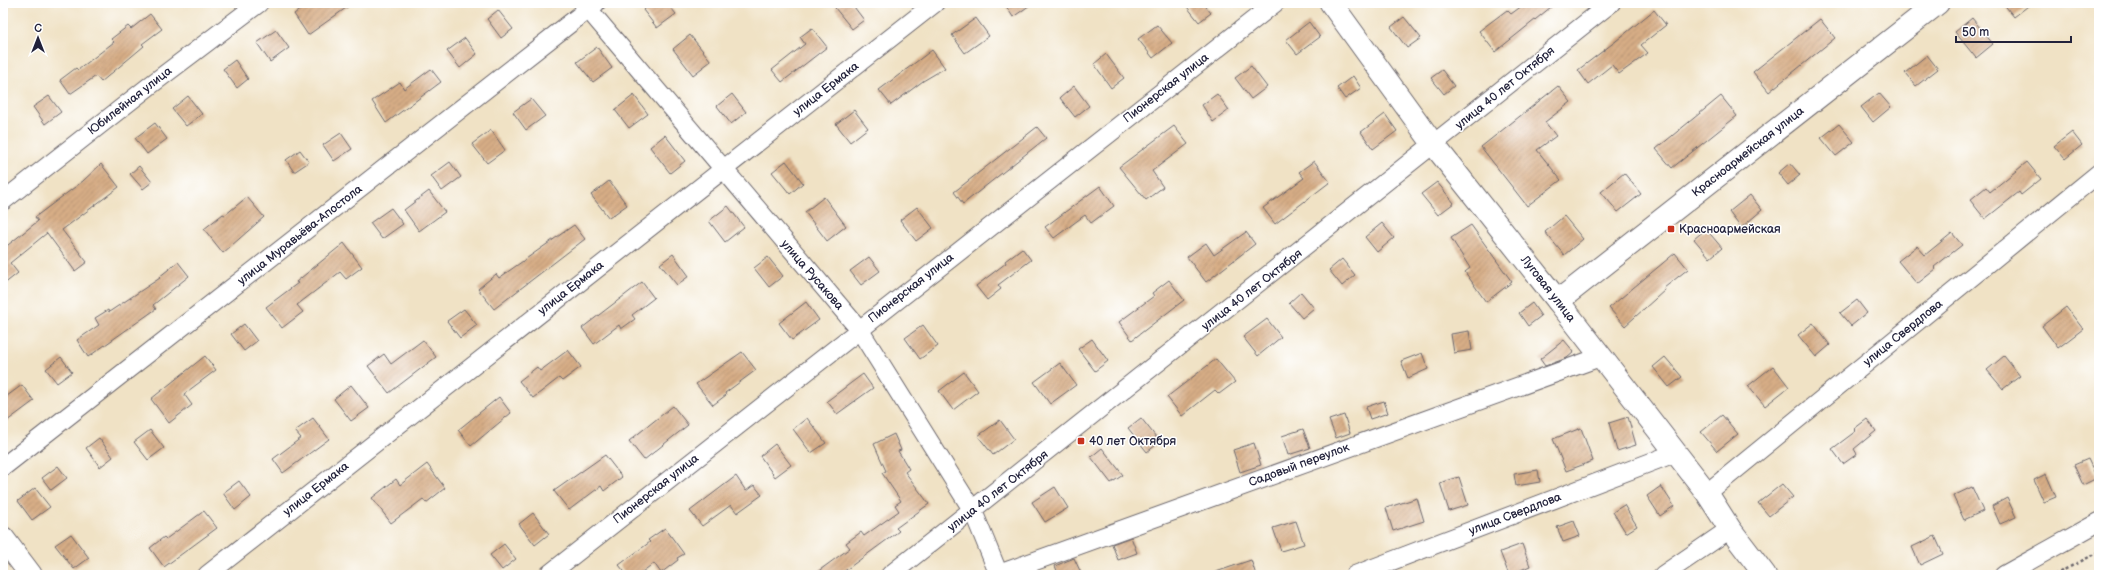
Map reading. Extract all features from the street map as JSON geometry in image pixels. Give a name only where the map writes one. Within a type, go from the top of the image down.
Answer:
[{"type":"main road","name":"Луговая улица","points":[[1331,3],[1434,145],[1558,301],[1707,493],[1730,529],[1765,575]]},
{"type":"main road","name":"Красноармейская улица","points":[[1558,301],[1938,3]]},
{"type":"main road","points":[[3,538],[31,575]]},
{"type":"street","name":"Юбилейная улица","points":[[3,201],[152,84],[259,3]]},
{"type":"street","name":"улица Ермака","points":[[207,575],[935,3]]},
{"type":"street","name":"Пионерская улица","points":[[548,575],[1275,3]]},
{"type":"street","name":"улица 40 лет Октября","points":[[890,575],[973,511],[1611,3]]},
{"type":"street","name":"улица Русакова","points":[[589,5],[722,169],[859,329],[973,511],[999,574]]},
{"type":"street","name":"улица Муравьёва-Апостола","points":[[3,468],[589,5]]},
{"type":"street","name":"улица Свердлова","points":[[1707,493],[2099,173]]},
{"type":"street","name":"Садовый переулок","points":[[999,574],[1600,357]]},
{"type":"street","name":"улица Свердлова","points":[[1355,575],[1675,453]]},
{"type":"street","points":[[2004,575],[2099,522]]},
{"type":"street","points":[[1663,575],[1730,529]]},
{"type":"path","points":[[2054,575],[2099,552]]},
{"type":"building","points":[[309,3],[353,3],[308,35],[294,14]]},
{"type":"building","points":[[652,3],[667,3],[676,14],[657,28],[643,10]]},
{"type":"building","points":[[842,3],[851,3],[864,20],[852,29],[835,8]]},
{"type":"building","points":[[1004,3],[1033,3],[1013,17]]},
{"type":"building","points":[[1184,3],[1203,3],[1211,13],[1199,22]]},
{"type":"building","points":[[1526,3],[1556,3],[1495,52],[1479,31],[1507,10],[1511,14]]},
{"type":"building","points":[[2003,3],[2032,3],[2014,17]]},
{"type":"building","points":[[498,10],[513,29],[501,38],[487,19]]},
{"type":"building","points":[[1654,10],[1666,25],[1641,45],[1648,53],[1619,74],[1612,65],[1588,84],[1578,70]]},
{"type":"building","points":[[150,14],[162,29],[142,44],[144,46],[101,82],[96,76],[70,94],[60,80],[76,68],[78,70],[114,42],[111,39],[128,26],[131,29]]},
{"type":"building","points":[[1404,17],[1421,38],[1407,48],[1391,27]]},
{"type":"building","points":[[976,18],[989,36],[965,53],[952,35]]},
{"type":"building","points":[[1972,18],[1993,44],[1976,58],[1955,32]]},
{"type":"building","points":[[1820,19],[1835,38],[1769,92],[1753,72]]},
{"type":"building","points":[[1309,22],[1320,37],[1297,54],[1286,40]]},
{"type":"building","points":[[1157,25],[1172,43],[1153,58],[1138,39]]},
{"type":"building","points":[[812,28],[827,47],[782,82],[772,70],[805,44],[800,37]]},
{"type":"building","points":[[276,30],[289,48],[270,62],[257,43]]},
{"type":"building","points":[[690,35],[711,61],[693,75],[673,49]]},
{"type":"building","points":[[465,38],[477,54],[460,68],[447,51]]},
{"type":"building","points":[[597,47],[612,68],[593,82],[577,62]]},
{"type":"building","points":[[932,50],[945,68],[923,81],[891,105],[879,90]]},
{"type":"building","points":[[1106,54],[1124,78],[1111,88],[1094,64]]},
{"type":"building","points":[[1927,55],[1938,69],[1916,86],[1905,73]]},
{"type":"building","points":[[235,60],[248,79],[237,88],[223,69]]},
{"type":"building","points":[[1251,66],[1267,87],[1251,99],[1235,78]]},
{"type":"building","points":[[431,69],[441,82],[386,123],[372,101],[400,82],[404,89]]},
{"type":"building","points":[[1442,70],[1454,86],[1444,94],[1431,78]]},
{"type":"building","points":[[1353,76],[1361,88],[1345,99],[1337,88]]},
{"type":"building","points":[[1074,86],[1089,106],[1075,117],[1060,98]]},
{"type":"building","points":[[1558,86],[1571,102],[1545,122],[1556,136],[1537,150],[1561,180],[1527,206],[1481,147]]},
{"type":"building","points":[[1879,93],[1891,107],[1873,122],[1861,107]]},
{"type":"building","points":[[732,94],[746,112],[731,124],[717,106]]},
{"type":"building","points":[[1217,94],[1229,110],[1213,122],[1202,105]]},
{"type":"building","points":[[634,95],[648,114],[629,128],[615,110]]},
{"type":"building","points":[[49,96],[61,112],[45,124],[33,107]]},
{"type":"building","points":[[188,96],[202,114],[186,126],[172,109]]},
{"type":"building","points":[[1721,96],[1737,116],[1672,168],[1656,149]]},
{"type":"building","points":[[531,99],[545,116],[526,130],[513,112]]},
{"type":"building","points":[[854,110],[868,128],[850,142],[836,124]]},
{"type":"building","points":[[1385,114],[1397,131],[1373,149],[1361,132]]},
{"type":"building","points":[[155,123],[167,139],[147,154],[135,138]]},
{"type":"building","points":[[1839,124],[1854,142],[1836,156],[1821,138]]},
{"type":"building","points":[[1174,126],[1188,144],[1152,171],[1163,187],[1146,200],[1119,167]]},
{"type":"building","points":[[1037,127],[1046,138],[963,204],[954,192]]},
{"type":"building","points":[[491,130],[505,150],[487,163],[472,144]]},
{"type":"building","points":[[2072,132],[2082,145],[2065,159],[2054,146]]},
{"type":"building","points":[[341,133],[352,149],[334,161],[323,145]]},
{"type":"building","points":[[665,135],[685,161],[670,173],[650,147]]},
{"type":"building","points":[[300,150],[309,162],[294,172],[286,160]]},
{"type":"building","points":[[786,161],[803,183],[790,194],[772,172]]},
{"type":"building","points":[[1314,161],[1330,182],[1275,224],[1263,208],[1304,178],[1299,172]]},
{"type":"building","points":[[450,162],[461,177],[442,191],[431,176]]},
{"type":"building","points":[[2027,162],[2041,179],[2021,195],[2019,192],[1985,219],[1970,200],[1986,187],[1990,192]]},
{"type":"building","points":[[1790,163],[1800,175],[1788,185],[1778,173]]},
{"type":"building","points":[[101,164],[119,187],[62,230],[87,262],[75,271],[47,233],[10,263],[18,273],[3,285],[3,249],[38,221],[35,217],[83,181]]},
{"type":"building","points":[[139,166],[152,182],[143,189],[130,174]]},
{"type":"building","points":[[1624,173],[1641,194],[1618,212],[1601,192]]},
{"type":"building","points":[[609,181],[627,205],[609,218],[591,195]]},
{"type":"building","points":[[1437,182],[1454,203],[1438,215],[1421,194]]},
{"type":"building","points":[[1100,186],[1114,206],[1091,223],[1085,215],[1054,238],[1045,227]]},
{"type":"building","points":[[429,191],[445,212],[419,231],[404,210]]},
{"type":"building","points":[[1750,195],[1762,210],[1741,228],[1729,212]]},
{"type":"building","points":[[247,197],[264,217],[223,253],[204,229],[223,214],[225,215]]},
{"type":"building","points":[[824,197],[846,226],[827,241],[805,212]]},
{"type":"building","points":[[728,206],[744,227],[725,242],[709,221]]},
{"type":"building","points":[[917,207],[933,228],[916,241],[900,220]]},
{"type":"building","points":[[391,208],[403,224],[382,239],[370,223]]},
{"type":"building","points":[[1564,216],[1583,239],[1564,255],[1545,232]]},
{"type":"building","points":[[1382,223],[1394,238],[1377,252],[1365,237]]},
{"type":"building","points":[[574,225],[585,239],[494,309],[478,289],[496,274],[499,278]]},
{"type":"building","points":[[1471,225],[1512,282],[1486,302],[1465,272],[1470,268],[1451,238]]},
{"type":"building","points":[[1706,229],[1722,248],[1710,258],[1694,239]]},
{"type":"building","points":[[1246,232],[1255,244],[1206,282],[1187,257],[1206,243],[1214,255]]},
{"type":"building","points":[[1952,233],[1962,245],[1934,267],[1936,269],[1917,284],[1898,261],[1917,246],[1925,255]]},
{"type":"building","points":[[344,243],[362,267],[346,279],[340,272],[297,305],[303,312],[282,328],[266,307],[298,283],[296,282]]},
{"type":"building","points":[[1022,248],[1031,260],[998,285],[1001,289],[987,300],[976,286],[1006,263],[1005,261]]},
{"type":"building","points":[[1675,253],[1688,269],[1664,288],[1665,290],[1625,326],[1609,308]]},
{"type":"building","points":[[673,254],[689,276],[677,285],[660,264]]},
{"type":"building","points":[[768,257],[783,276],[769,287],[754,268]]},
{"type":"building","points":[[869,257],[880,271],[861,285],[850,271]]},
{"type":"building","points":[[1342,259],[1355,275],[1342,286],[1329,270]]},
{"type":"building","points":[[178,262],[189,276],[153,305],[156,309],[88,357],[77,340],[99,325],[95,318],[108,310],[109,312],[160,278],[159,277]]},
{"type":"building","points":[[1169,280],[1184,300],[1132,340],[1119,322],[1154,296],[1152,293]]},
{"type":"building","points":[[642,282],[654,298],[632,315],[635,319],[621,329],[619,325],[594,344],[582,328]]},
{"type":"building","points":[[1301,292],[1314,308],[1302,318],[1289,303]]},
{"type":"building","points":[[1857,300],[1867,313],[1851,326],[1840,313]]},
{"type":"building","points":[[806,302],[819,320],[792,340],[779,323]]},
{"type":"building","points":[[1532,303],[1541,316],[1528,326],[1519,313]]},
{"type":"building","points":[[2066,307],[2083,329],[2058,348],[2042,326]]},
{"type":"building","points":[[464,309],[477,325],[460,338],[447,321]]},
{"type":"building","points":[[1267,319],[1281,337],[1258,356],[1243,337]]},
{"type":"building","points":[[1813,323],[1830,345],[1816,357],[1798,335]]},
{"type":"building","points":[[244,324],[257,341],[244,351],[231,334]]},
{"type":"building","points":[[923,325],[938,346],[920,359],[905,338]]},
{"type":"building","points":[[1469,331],[1472,350],[1454,353],[1451,334]]},
{"type":"building","points":[[1092,339],[1108,361],[1095,371],[1078,349]]},
{"type":"building","points":[[423,340],[436,357],[389,393],[368,366],[384,354],[391,364]]},
{"type":"building","points":[[1564,340],[1574,352],[1567,358],[1545,366],[1540,359]]},
{"type":"building","points":[[568,350],[581,367],[562,381],[559,378],[533,398],[519,381],[537,367],[540,371]]},
{"type":"building","points":[[742,352],[756,370],[725,393],[726,395],[713,405],[696,384]]},
{"type":"building","points":[[1422,353],[1428,369],[1408,378],[1401,361]]},
{"type":"building","points":[[205,356],[216,370],[184,394],[192,405],[169,423],[151,399]]},
{"type":"building","points":[[2004,356],[2020,376],[2003,389],[1987,370]]},
{"type":"building","points":[[61,357],[72,372],[57,383],[46,369]]},
{"type":"building","points":[[1665,357],[1682,377],[1669,387],[1653,367]]},
{"type":"building","points":[[1216,359],[1235,382],[1219,394],[1215,390],[1182,416],[1167,397]]},
{"type":"building","points":[[1060,363],[1076,385],[1050,404],[1034,382]]},
{"type":"building","points":[[1773,366],[1789,387],[1765,406],[1748,386]]},
{"type":"building","points":[[964,372],[978,391],[953,410],[939,391]]},
{"type":"building","points":[[863,374],[873,388],[837,414],[827,401]]},
{"type":"building","points":[[22,385],[34,401],[3,424],[3,399]]},
{"type":"building","points":[[351,385],[369,408],[351,421],[334,399]]},
{"type":"building","points":[[499,397],[511,413],[471,446],[458,430]]},
{"type":"building","points":[[1384,401],[1388,413],[1370,419],[1366,407]]},
{"type":"building","points":[[673,406],[688,425],[644,460],[629,441]]},
{"type":"building","points":[[1344,415],[1350,433],[1336,438],[1329,420]]},
{"type":"building","points":[[1722,415],[1738,434],[1717,451],[1701,432]]},
{"type":"building","points":[[1628,417],[1636,445],[1617,451],[1609,423]]},
{"type":"building","points":[[313,418],[329,439],[283,473],[273,459],[301,438],[295,431]]},
{"type":"building","points":[[807,418],[826,443],[811,453],[793,429]]},
{"type":"building","points":[[1141,418],[1160,442],[1147,452],[1128,428]]},
{"type":"building","points":[[1867,419],[1876,431],[1854,449],[1857,454],[1843,464],[1832,449],[1856,431],[1854,429]]},
{"type":"building","points":[[1000,420],[1014,439],[993,455],[978,436]]},
{"type":"building","points":[[1581,428],[1593,461],[1566,471],[1553,439]]},
{"type":"building","points":[[1303,429],[1310,448],[1288,455],[1282,436]]},
{"type":"building","points":[[150,430],[164,448],[148,460],[134,442]]},
{"type":"building","points":[[894,434],[901,450],[898,451],[909,469],[905,472],[929,504],[896,528],[899,531],[839,575],[813,575],[850,548],[846,543],[861,532],[864,536],[899,511],[895,505],[901,501],[882,473],[886,471],[874,444]]},
{"type":"building","points":[[99,438],[113,457],[100,467],[86,448]]},
{"type":"building","points":[[1254,443],[1261,465],[1240,472],[1233,450]]},
{"type":"building","points":[[775,444],[791,465],[775,477],[760,456]]},
{"type":"building","points":[[1102,448],[1123,475],[1111,483],[1091,457]]},
{"type":"building","points":[[605,455],[622,477],[604,491],[601,486],[569,510],[554,491]]},
{"type":"building","points":[[2088,459],[2097,478],[2083,485],[2074,465]]},
{"type":"building","points":[[427,464],[445,488],[426,503],[423,499],[391,523],[372,498],[396,479],[400,485]]},
{"type":"building","points":[[58,466],[67,478],[51,490],[42,478]]},
{"type":"building","points":[[1538,470],[1540,482],[1516,486],[1514,474]]},
{"type":"building","points":[[2046,474],[2056,497],[2044,502],[2034,480]]},
{"type":"building","points":[[736,476],[746,491],[754,485],[762,495],[737,513],[731,505],[702,526],[690,511]]},
{"type":"building","points":[[1459,477],[1468,505],[1449,511],[1440,483]]},
{"type":"building","points":[[239,481],[251,497],[235,510],[223,493]]},
{"type":"building","points":[[1782,484],[1793,497],[1769,516],[1758,503]]},
{"type":"building","points":[[1661,486],[1674,506],[1660,516],[1647,496]]},
{"type":"building","points":[[1055,487],[1068,508],[1045,522],[1032,502]]},
{"type":"building","points":[[1972,487],[1983,511],[1964,520],[1953,496]]},
{"type":"building","points":[[35,488],[50,507],[32,520],[18,501]]},
{"type":"building","points":[[1417,498],[1424,521],[1393,531],[1386,508]]},
{"type":"building","points":[[2007,498],[2016,517],[2000,524],[1992,506]]},
{"type":"building","points":[[1624,505],[1637,526],[1626,533],[1613,512]]},
{"type":"building","points":[[204,511],[217,528],[164,567],[150,548],[164,537],[166,539]]},
{"type":"building","points":[[533,513],[549,534],[535,545],[519,524]]},
{"type":"building","points":[[1296,521],[1304,544],[1281,551],[1273,528]]},
{"type":"building","points":[[1574,521],[1580,536],[1563,542],[1557,527]]},
{"type":"building","points":[[665,528],[684,554],[677,558],[678,560],[661,573],[654,563],[638,575],[627,575],[619,565],[650,542],[648,540]]},
{"type":"building","points":[[71,534],[89,558],[74,569],[55,545]]},
{"type":"building","points":[[1935,536],[1943,554],[1920,565],[1912,547]]},
{"type":"building","points":[[1131,537],[1137,553],[1118,560],[1112,544]]},
{"type":"building","points":[[504,544],[516,559],[502,570],[490,555]]},
{"type":"building","points":[[1522,544],[1530,566],[1509,575],[1500,552]]},
{"type":"building","points":[[1074,558],[1082,575],[1059,575],[1055,566]]},
{"type":"building","points":[[1251,560],[1256,575],[1214,575],[1213,573]]},
{"type":"place","name":"Красноармейская","points":[[1671,229]]},
{"type":"place","name":"40 лет Октября","points":[[1081,441]]}]
